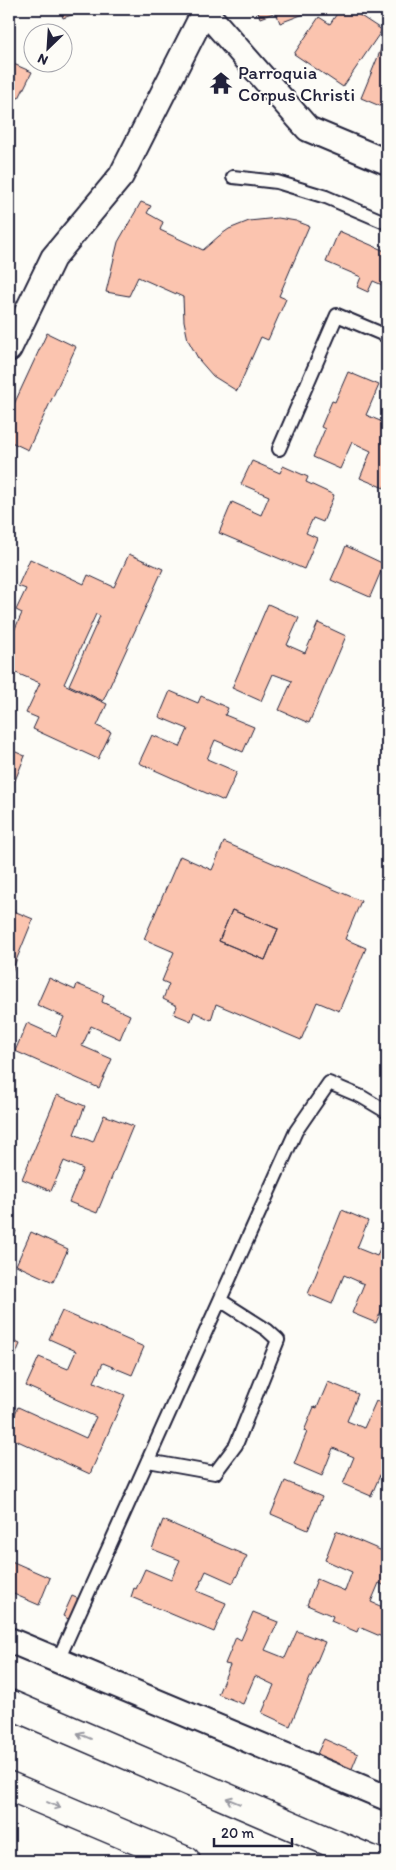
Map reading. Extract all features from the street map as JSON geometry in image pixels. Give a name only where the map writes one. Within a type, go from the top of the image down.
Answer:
[{"type":"highway","points":[[9,1704],[374,1861]]},
{"type":"highway","points":[[9,1786],[186,1861]]},
{"type":"street","points":[[9,349],[53,258],[121,176],[204,10],[308,129],[387,162]]},
{"type":"street","points":[[9,1640],[387,1798]]},
{"type":"lane","points":[[233,177],[277,182],[326,197],[387,223]]},
{"type":"lane","points":[[279,449],[337,315],[387,336]]},
{"type":"lane","points":[[58,1660],[296,1131],[329,1083],[362,1097],[387,1112]]},
{"type":"lane","points":[[148,1461],[215,1473],[236,1445],[278,1340],[267,1330],[220,1300]]},
{"type":"building","points":[[60,9],[89,9],[63,18]]},
{"type":"building","points":[[257,9],[317,9],[280,23],[276,12],[260,18]]},
{"type":"building","points":[[340,9],[350,9],[382,30],[343,87],[294,54],[319,17],[330,24]]},
{"type":"building","points":[[387,37],[387,109],[361,98]]},
{"type":"building","points":[[9,62],[22,68],[22,72],[32,72],[19,98],[12,96],[9,103]]},
{"type":"building","points":[[141,202],[151,206],[147,213],[163,222],[160,230],[203,250],[229,229],[249,221],[278,218],[296,221],[309,226],[279,296],[286,299],[268,340],[261,337],[237,391],[213,376],[199,360],[188,340],[184,321],[183,297],[138,277],[129,296],[106,292],[118,242]]},
{"type":"building","points":[[339,231],[387,252],[387,287],[373,281],[368,292],[357,287],[361,277],[326,262]]},
{"type":"building","points":[[47,333],[76,347],[28,450],[9,441],[9,415]]},
{"type":"building","points":[[348,372],[379,385],[366,415],[385,423],[387,419],[387,481],[384,488],[360,478],[371,451],[352,442],[340,469],[313,457],[325,429],[321,427],[332,401],[335,402]]},
{"type":"building","points":[[252,461],[280,473],[283,466],[308,477],[306,482],[334,495],[323,522],[313,518],[306,533],[317,538],[304,569],[219,533],[232,502],[261,515],[269,496],[241,484]]},
{"type":"building","points":[[346,546],[384,564],[370,597],[331,580]]},
{"type":"building","points":[[129,554],[163,569],[103,701],[69,685],[100,616],[96,614],[64,684],[107,704],[97,726],[111,732],[98,759],[33,729],[38,718],[26,713],[40,683],[9,670],[9,642],[22,613],[16,610],[26,589],[18,586],[30,559],[84,584],[88,575],[114,587]]},
{"type":"building","points":[[268,604],[299,618],[287,645],[305,653],[318,623],[346,636],[309,723],[279,710],[292,681],[273,674],[261,701],[232,688]]},
{"type":"building","points":[[170,691],[198,703],[201,696],[228,708],[225,715],[254,727],[243,752],[215,740],[207,759],[237,772],[224,801],[139,763],[152,735],[180,747],[188,729],[159,717]]},
{"type":"building","points":[[9,749],[25,756],[9,795]]},
{"type":"building","points":[[224,842],[361,901],[345,939],[366,948],[339,1011],[317,1002],[301,1040],[216,1004],[211,1020],[194,1012],[191,1021],[174,1014],[177,1006],[163,999],[169,984],[162,981],[174,952],[144,939],[180,856],[212,870]],"holes":[[[232,910],[278,929],[265,960],[219,941]]]},
{"type":"building","points":[[9,909],[33,919],[9,978]]},
{"type":"building","points":[[232,910],[278,929],[265,960],[219,941]]},
{"type":"building","points":[[49,978],[75,990],[77,984],[104,995],[102,1002],[130,1015],[120,1039],[91,1026],[82,1046],[112,1059],[99,1088],[15,1051],[27,1023],[56,1036],[64,1017],[37,1005]]},
{"type":"building","points":[[57,1095],[85,1106],[74,1134],[93,1142],[104,1115],[133,1126],[97,1213],[69,1202],[83,1169],[64,1161],[51,1191],[22,1179]]},
{"type":"building","points":[[342,1210],[368,1221],[357,1248],[377,1256],[387,1230],[387,1297],[376,1323],[352,1313],[364,1284],[344,1275],[332,1304],[308,1294]]},
{"type":"building","points":[[9,1228],[16,1231],[9,1247]]},
{"type":"building","points":[[31,1232],[68,1249],[53,1282],[16,1265]]},
{"type":"building","points":[[62,1311],[144,1347],[132,1375],[103,1363],[94,1382],[125,1395],[90,1474],[9,1437],[9,1427],[18,1407],[86,1438],[96,1417],[26,1386],[39,1357],[68,1369],[76,1351],[49,1339]]},
{"type":"building","points":[[9,1339],[20,1344],[9,1371]]},
{"type":"building","points":[[328,1382],[358,1394],[347,1421],[364,1428],[376,1401],[387,1406],[387,1459],[371,1496],[343,1484],[354,1457],[333,1448],[322,1476],[294,1464],[307,1432],[304,1431],[314,1407],[317,1408]]},
{"type":"building","points":[[285,1481],[322,1497],[308,1530],[271,1514]]},
{"type":"building","points":[[163,1520],[247,1556],[233,1583],[206,1571],[197,1591],[226,1603],[214,1632],[131,1597],[145,1569],[171,1580],[180,1560],[152,1549]]},
{"type":"building","points":[[336,1531],[387,1553],[387,1587],[379,1583],[371,1602],[387,1609],[387,1639],[359,1627],[357,1632],[331,1621],[333,1616],[307,1605],[317,1579],[345,1591],[352,1572],[325,1560]]},
{"type":"building","points":[[9,1560],[50,1578],[39,1605],[9,1592]]},
{"type":"building","points":[[72,1596],[81,1600],[72,1621],[63,1616]]},
{"type":"building","points":[[253,1612],[278,1622],[265,1650],[285,1658],[297,1631],[325,1642],[290,1726],[262,1713],[274,1685],[255,1676],[243,1704],[218,1694],[230,1665],[225,1664],[236,1637],[241,1640]]},
{"type":"building","points":[[324,1739],[358,1754],[351,1771],[316,1756]]},
{"type":"place","name":"Parroquia Corpus Christi","points":[[221,83]]}]
